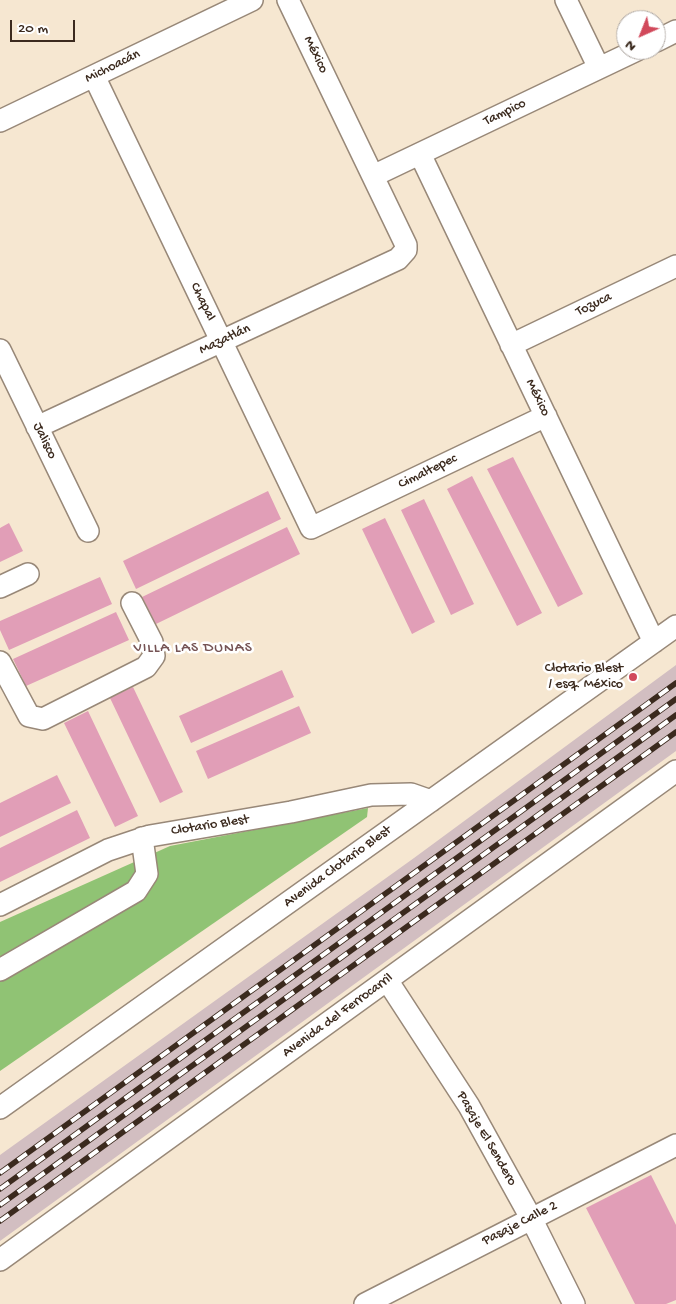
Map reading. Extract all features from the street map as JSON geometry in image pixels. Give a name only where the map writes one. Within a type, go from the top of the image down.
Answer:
[{"type":"street","name":"Michoacán","points":[[0,122],[252,0]]},
{"type":"street","name":"México","points":[[288,0],[406,246]]},
{"type":"street","points":[[566,0],[599,68]]},
{"type":"street","name":"Tampico","points":[[373,176],[616,60]]},
{"type":"street","name":"Chapal","points":[[94,76],[311,528]]},
{"type":"street","name":"México","points":[[420,154],[654,642]]},
{"type":"street","name":"Mazatlán","points":[[38,427],[398,259],[406,250],[406,246]]},
{"type":"street","name":"Tozuca","points":[[511,345],[676,266]]},
{"type":"street","name":"Jalisco","points":[[1,354],[88,532]]},
{"type":"street","name":"Cimaltepec","points":[[311,528],[546,416]]},
{"type":"street","points":[[0,587],[28,574]]},
{"type":"street","points":[[0,662],[29,716],[43,719],[146,667],[154,656],[152,642],[132,603]]},
{"type":"street","name":"Avenida Clotario Blest","points":[[0,1108],[676,626]]},
{"type":"street","name":"Avenida del Ferrocarril","points":[[0,1260],[676,770]]},
{"type":"street","name":"Clotario Blest","points":[[0,905],[108,850],[142,838],[179,830],[291,812],[371,795],[412,794],[431,800]]},
{"type":"street","points":[[0,970],[136,891],[147,874],[142,838]]},
{"type":"street","name":"Pasaje El Sendero","points":[[387,980],[469,1106],[532,1218],[574,1304]]},
{"type":"street","name":"Pasaje Calle 2","points":[[365,1304],[676,1145]]},
{"type":"shaded area","points":[[676,665],[676,751],[0,1241],[0,1155],[414,858]]},
{"type":"green space","points":[[368,808],[367,817],[0,1071],[0,922],[170,846]]},
{"type":"building","points":[[513,457],[583,594],[558,607],[487,469]]},
{"type":"building","points":[[472,476],[542,613],[517,626],[447,489]]},
{"type":"building","points":[[268,491],[281,519],[136,589],[123,561]]},
{"type":"building","points":[[424,499],[474,604],[451,615],[401,510]]},
{"type":"building","points":[[385,518],[435,622],[412,634],[362,529]]},
{"type":"building","points":[[9,523],[23,551],[0,562],[0,528]]},
{"type":"building","points":[[287,527],[300,554],[156,624],[142,597]]},
{"type":"building","points":[[100,577],[112,604],[9,650],[0,630],[0,621]]},
{"type":"building","points":[[116,612],[129,640],[26,686],[13,659]]},
{"type":"building","points":[[282,670],[294,697],[191,743],[179,716]]},
{"type":"building","points":[[133,687],[183,792],[160,803],[110,698]]},
{"type":"building","points":[[299,706],[311,733],[208,779],[196,751]]},
{"type":"building","points":[[88,711],[138,816],[115,827],[64,723]]},
{"type":"building","points":[[57,775],[71,803],[0,837],[0,803]]},
{"type":"building","points":[[77,810],[90,838],[0,882],[0,848]]},
{"type":"building","points":[[651,1175],[676,1225],[676,1300],[666,1304],[635,1304],[586,1208]]},
{"type":"railway","points":[[0,1173],[676,683]]},
{"type":"railway","points":[[0,1189],[676,699]]},
{"type":"railway","points":[[0,1205],[676,715]]},
{"type":"railway","points":[[0,1221],[676,732]]},
{"type":"place","name":"Clotario Blest / esq. México","points":[[633,677]]},
{"type":"district","name":"VILLA LAS DUNAS","points":[[193,649]]}]
